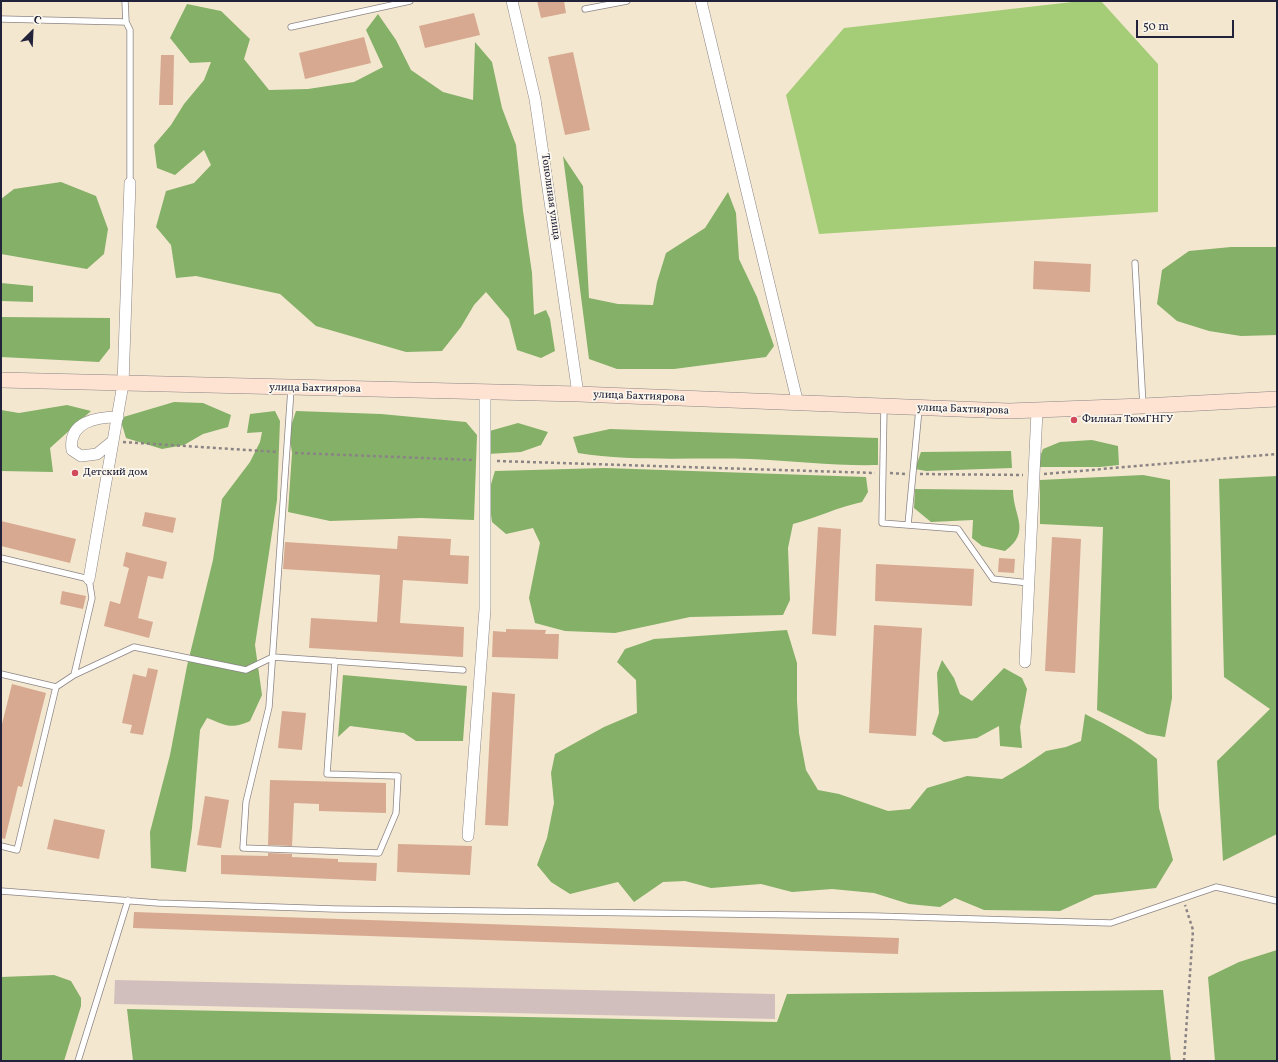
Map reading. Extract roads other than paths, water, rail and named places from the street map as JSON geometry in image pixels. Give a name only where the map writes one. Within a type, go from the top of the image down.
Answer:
[{"type":"main road","name":"улица Бахтиярова","points":[[1,380],[486,393],[578,394],[919,409],[1037,411],[1277,399]]},
{"type":"street","name":"Тополиная улица","points":[[512,1],[535,99],[578,394]]},
{"type":"street","points":[[701,1],[798,404]]},
{"type":"street","points":[[89,579],[123,384],[130,183]]},
{"type":"street","points":[[468,836],[485,608],[486,393]]},
{"type":"street","points":[[1025,662],[1037,411]]},
{"type":"street","points":[[113,441],[97,454],[81,456],[72,450],[70,440],[77,428],[89,421],[103,417],[118,417]]},
{"type":"lane","points":[[125,1],[126,22],[130,30],[130,183]]},
{"type":"lane","points":[[291,27],[410,1]]},
{"type":"lane","points":[[585,9],[627,1]]},
{"type":"lane","points":[[1,19],[126,22]]},
{"type":"lane","points":[[1135,263],[1143,406]]},
{"type":"lane","points":[[291,388],[269,708],[246,802],[243,848],[380,853],[396,813],[398,776],[327,774],[335,661]]},
{"type":"lane","points":[[884,407],[882,522],[958,529],[993,579],[1029,582]]},
{"type":"lane","points":[[908,525],[919,409]]},
{"type":"lane","points":[[1,558],[89,579],[92,598],[74,675]]},
{"type":"lane","points":[[1,846],[17,850],[56,687],[74,675],[134,647],[246,670],[273,657],[463,670]]},
{"type":"lane","points":[[1,674],[56,687]]},
{"type":"lane","points":[[1,891],[128,900],[334,909],[875,916],[1111,922],[1216,887],[1277,901]]},
{"type":"lane","points":[[78,1061],[128,900]]},
{"type":"place","name":"Филиал ТюмГНГУ","points":[[1074,420]]},
{"type":"place","name":"Детский дом","points":[[75,473]]}]
